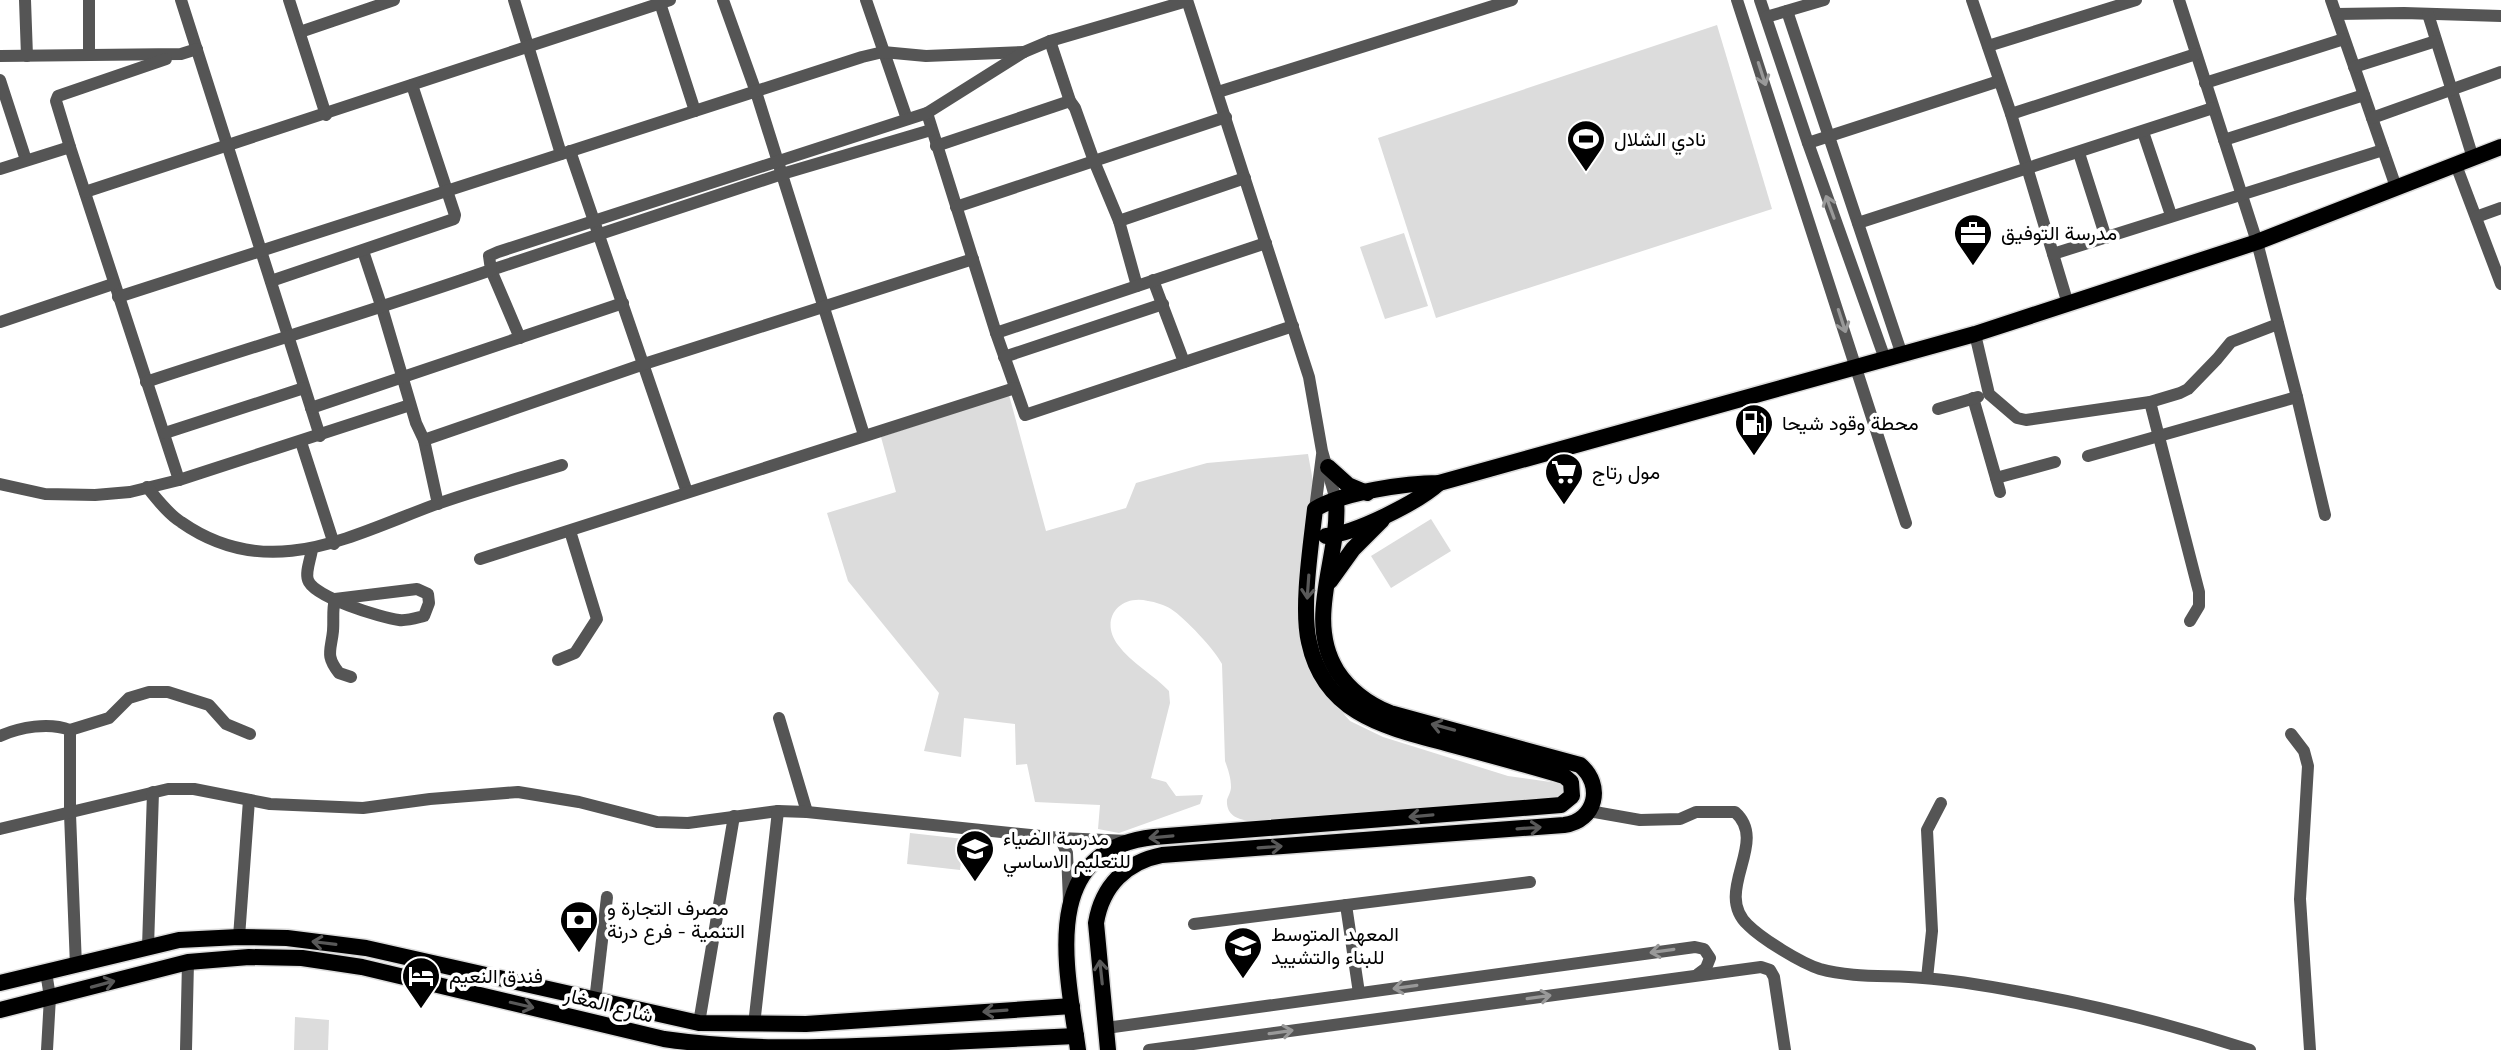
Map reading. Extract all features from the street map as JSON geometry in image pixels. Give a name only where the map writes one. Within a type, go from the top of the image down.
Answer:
[{"type":"main road","points":[[1077,1043],[1066,930],[1069,906],[1077,885],[1091,866],[1109,851],[1154,837],[1561,805],[1572,796],[1573,787],[1564,776],[1384,726],[1362,716],[1342,700],[1318,669],[1309,643],[1306,614],[1315,509],[1336,500],[1408,484],[1439,483],[1975,334],[2257,242],[2501,147]]},
{"type":"main road","points":[[1325,459],[1348,485],[1367,493]]},
{"type":"main road","points":[[1312,535],[1335,536],[1417,501],[1439,483]]},
{"type":"main road","points":[[1108,1050],[1096,932],[1098,913],[1104,895],[1116,878],[1142,860],[1162,855],[1564,825],[1578,821],[1589,811],[1595,797],[1594,783],[1580,765],[1390,713],[1356,694],[1339,675],[1324,640],[1322,615],[1337,525],[1336,500]]},
{"type":"main road","points":[[1327,586],[1353,549],[1390,512]]},
{"type":"main road","name":"شارع المغار","points":[[0,983],[179,940],[287,938],[366,948],[699,1023],[806,1024],[1072,1006]]},
{"type":"main road","points":[[362,967],[366,948]]},
{"type":"main road","name":"شارع المغار","points":[[0,1010],[188,962],[249,957],[302,958],[362,967],[664,1044],[751,1049],[1077,1043]]},
{"type":"main road","points":[[806,1024],[807,1048]]},
{"type":"street","points":[[25,0],[27,56]]},
{"type":"street","points":[[89,0],[89,54]]},
{"type":"street","points":[[181,0],[320,436]]},
{"type":"street","points":[[289,0],[326,115]]},
{"type":"street","points":[[300,32],[394,0]]},
{"type":"street","points":[[514,0],[566,153],[595,220],[687,492]]},
{"type":"street","points":[[723,0],[756,92],[864,435]]},
{"type":"street","points":[[866,0],[907,119]]},
{"type":"street","points":[[1218,92],[1512,0]]},
{"type":"street","points":[[1737,0],[1906,523]]},
{"type":"street","points":[[1760,0],[1885,359]]},
{"type":"street","points":[[1766,17],[1824,0]]},
{"type":"street","points":[[1972,0],[2011,114],[2068,304]]},
{"type":"street","points":[[1988,46],[2136,0]]},
{"type":"street","points":[[2179,0],[2257,242],[2325,515]]},
{"type":"street","points":[[2331,0],[2396,187]]},
{"type":"street","points":[[2472,0],[2473,15]]},
{"type":"street","points":[[520,338],[491,270],[489,256],[927,113],[1024,52],[1050,41],[1187,1],[1309,377],[1336,500]]},
{"type":"street","points":[[85,192],[665,2],[695,111]]},
{"type":"street","points":[[2336,14],[2404,6],[2428,14],[2501,16]]},
{"type":"street","points":[[1787,11],[1902,355]]},
{"type":"street","points":[[2428,14],[2473,158]]},
{"type":"street","points":[[2205,83],[2344,39]]},
{"type":"street","points":[[1050,41],[1070,101],[1119,221],[1137,286]]},
{"type":"street","points":[[2354,67],[2436,41]]},
{"type":"street","points":[[179,480],[56,101],[58,96],[197,49]]},
{"type":"street","points":[[0,322],[261,251],[883,52],[926,56],[1024,52]]},
{"type":"street","points":[[0,56],[181,54]]},
{"type":"street","points":[[2011,114],[2196,54]]},
{"type":"street","points":[[2372,118],[2501,72]]},
{"type":"street","points":[[0,80],[26,160]]},
{"type":"street","points":[[1808,143],[1999,81]]},
{"type":"street","points":[[271,281],[450,222],[455,215],[412,85]]},
{"type":"street","points":[[2224,140],[2364,95]]},
{"type":"street","points":[[936,146],[1070,101]]},
{"type":"street","points":[[1858,223],[2213,108]]},
{"type":"street","points":[[927,113],[1025,415],[1293,326]]},
{"type":"street","points":[[956,207],[1226,117]]},
{"type":"street","points":[[146,382],[382,308],[782,174],[931,130]]},
{"type":"street","points":[[2143,132],[2171,215]]},
{"type":"street","points":[[0,169],[70,147]]},
{"type":"street","points":[[2053,254],[2383,150]]},
{"type":"street","points":[[2079,153],[2106,238]]},
{"type":"street","points":[[2456,165],[2499,275]]},
{"type":"street","points":[[1119,221],[1245,178]]},
{"type":"street","points":[[2476,217],[2501,208]]},
{"type":"street","points":[[996,333],[1266,243]]},
{"type":"street","points":[[363,251],[410,405],[424,440],[438,504]]},
{"type":"street","points":[[424,440],[644,364],[973,259]]},
{"type":"street","points":[[1153,280],[1184,362]]},
{"type":"street","points":[[311,408],[623,303]]},
{"type":"street","points":[[1004,357],[1163,304]]},
{"type":"street","points":[[1975,334],[1989,394],[2017,418],[2026,420],[2150,402],[2188,389],[2231,342],[2278,324]]},
{"type":"street","points":[[165,433],[304,388]]},
{"type":"street","points":[[480,559],[1015,388]]},
{"type":"street","points":[[1938,409],[1989,394]]},
{"type":"street","points":[[2088,456],[2297,397]]},
{"type":"street","points":[[1973,398],[2000,492]]},
{"type":"street","points":[[2150,402],[2199,592],[2199,606],[2190,621]]},
{"type":"street","points":[[0,484],[45,494],[130,492],[179,480],[410,405]]},
{"type":"street","points":[[301,442],[334,544]]},
{"type":"street","points":[[1315,509],[1325,459]]},
{"type":"street","points":[[1996,478],[2055,462]]},
{"type":"street","points":[[147,487],[178,521],[210,540],[241,550],[282,553],[334,544],[438,504],[562,465]]},
{"type":"street","points":[[558,660],[575,653],[597,619],[570,531]]},
{"type":"street","points":[[312,549],[308,581],[311,586],[335,599],[358,609],[401,620],[424,616],[429,603],[428,594],[417,589],[335,599]]},
{"type":"street","points":[[335,599],[330,658],[339,673],[351,677]]},
{"type":"street","points":[[0,736],[25,728],[61,726],[70,730],[109,718],[129,698],[149,692],[168,692],[209,705],[226,724],[250,734]]},
{"type":"street","points":[[779,718],[807,812]]},
{"type":"street","points":[[70,730],[76,966]]},
{"type":"street","points":[[2291,734],[2304,751],[2308,766],[2300,899],[2310,1050]]},
{"type":"street","points":[[0,829],[153,792],[194,789],[270,804],[363,808],[518,792],[579,802],[657,822],[688,823],[778,811],[807,812],[1060,838],[1131,842]]},
{"type":"street","points":[[148,947],[153,792]]},
{"type":"street","points":[[239,937],[249,800]]},
{"type":"street","points":[[1927,978],[1932,931],[1927,830],[1941,803]]},
{"type":"street","points":[[754,1025],[778,811]]},
{"type":"street","points":[[1589,811],[1640,820],[1680,819],[1696,812],[1735,812],[1743,819],[1746,836],[1745,860],[1735,887],[1740,914],[1747,924],[1799,960],[1821,969],[1927,978],[2019,992],[2192,1031],[2250,1050]]},
{"type":"street","points":[[699,1023],[734,816]]},
{"type":"street","points":[[1060,838],[1067,853],[1069,906]]},
{"type":"street","points":[[1194,924],[1530,882]]},
{"type":"street","points":[[595,1001],[607,897]]},
{"type":"street","points":[[1346,905],[1359,993]]},
{"type":"street","points":[[1106,1028],[1695,947],[1704,949],[1726,972]]},
{"type":"street","points":[[1695,976],[1706,968],[1710,958]]},
{"type":"street","points":[[186,1050],[188,962]]},
{"type":"street","points":[[1149,1050],[1761,967],[1772,973],[1785,1050]]},
{"type":"street","points":[[46,972],[50,997],[47,1050]]},
{"type":"shaded area","name":"نادي الشلال","points":[[1717,25],[1772,209],[1436,318],[1378,138]]},
{"type":"shaded area","points":[[1404,233],[1428,306],[1385,319],[1360,247]]},
{"type":"shaded area","points":[[1009,395],[1046,531],[1126,508],[1136,483],[1207,463],[1308,454],[1314,487],[1309,547],[1318,681],[1334,703],[1350,721],[1383,737],[1508,776],[1565,784],[1570,787],[1561,800],[1248,821],[1236,817],[1227,805],[1231,787],[1225,761],[1222,664],[1177,613],[1151,601],[1138,600],[1128,601],[1115,611],[1111,627],[1123,651],[1169,691],[1170,703],[1151,778],[1166,782],[1176,796],[1203,795],[1200,804],[1119,833],[1098,829],[1100,805],[1035,802],[1027,764],[1016,765],[1015,724],[964,718],[961,757],[924,751],[939,693],[848,581],[827,513],[896,492],[881,437]]},
{"type":"shaded area","points":[[1431,519],[1451,551],[1391,588],[1371,556]]},
{"type":"shaded area","points":[[910,833],[964,839],[960,870],[907,864]]},
{"type":"shaded area","points":[[295,1017],[329,1020],[328,1050],[294,1050]]},
{"type":"place","name":"نادي الشلال","points":[[1586,173]]},
{"type":"place","name":"مدرسة التوفيق","points":[[1973,267]]},
{"type":"place","name":"محطة وقود شيحا","points":[[1754,457]]},
{"type":"place","name":"مول رتاج","points":[[1564,506]]},
{"type":"place","name":"مدرسة الضياء للتعليم الاساسي","points":[[975,883]]},
{"type":"place","name":"مصرف التجارة و التنمية - فرع درنة","points":[[579,954]]},
{"type":"place","name":"المعهد المتوسط للبناء والتشييد","points":[[1243,980]]},
{"type":"place","name":"فندق النعيم","points":[[421,1010]]}]
